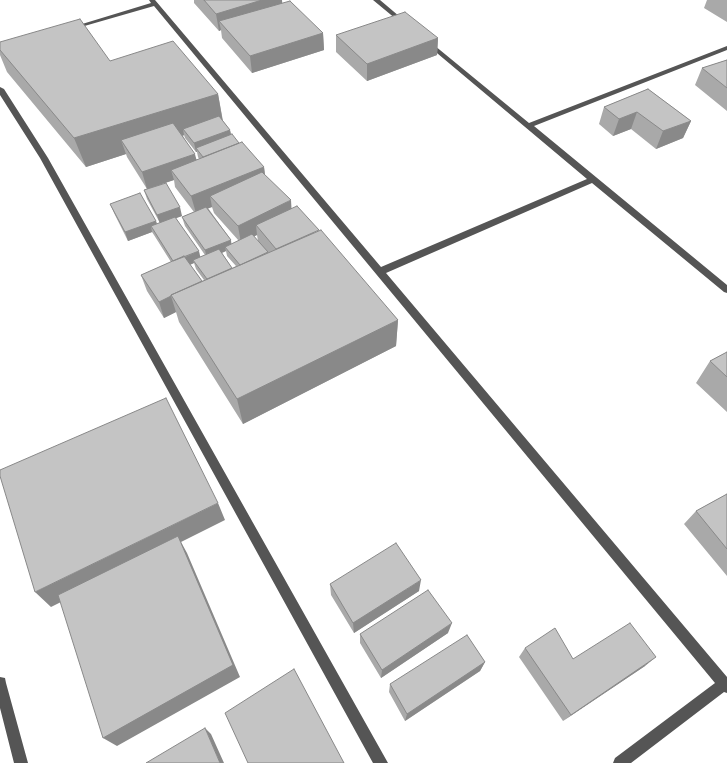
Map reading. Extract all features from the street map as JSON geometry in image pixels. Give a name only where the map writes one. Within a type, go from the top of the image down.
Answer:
[{"type":"street","points":[[376,0],[414,32]]},
{"type":"street","points":[[64,30],[154,2],[726,686],[620,763]]},
{"type":"street","points":[[422,38],[727,290]]},
{"type":"street","points":[[528,126],[727,48]]},
{"type":"street","points":[[0,89],[44,158],[382,763]]},
{"type":"street","points":[[380,272],[593,179]]},
{"type":"street","points":[[0,683],[21,763]]},
{"type":"building","points":[[204,0],[262,0],[216,14]]},
{"type":"building","points":[[290,1],[323,33],[250,56],[219,21]]},
{"type":"building","points":[[405,12],[438,38],[367,64],[336,35]]},
{"type":"building","points":[[80,19],[110,61],[173,41],[218,94],[74,138],[0,50],[0,42]]},
{"type":"building","points":[[727,60],[727,88],[702,68]]},
{"type":"building","points":[[648,89],[691,121],[663,131],[637,112],[619,119],[604,107]]},
{"type":"building","points":[[219,116],[230,130],[194,143],[183,129]]},
{"type":"building","points":[[173,123],[195,154],[142,172],[121,140]]},
{"type":"building","points":[[232,134],[239,143],[203,157],[196,148]]},
{"type":"building","points":[[242,142],[264,167],[191,196],[171,170]]},
{"type":"building","points":[[262,172],[291,200],[238,226],[210,196]]},
{"type":"building","points":[[166,183],[180,207],[157,215],[144,190]]},
{"type":"building","points":[[140,193],[156,221],[125,232],[110,204]]},
{"type":"building","points":[[297,206],[319,230],[276,249],[256,225]]},
{"type":"building","points":[[206,207],[231,240],[205,250],[182,217]]},
{"type":"building","points":[[175,217],[199,251],[173,261],[151,226]]},
{"type":"building","points":[[321,230],[398,320],[237,399],[171,295]]},
{"type":"building","points":[[252,234],[268,252],[240,265],[225,247]]},
{"type":"building","points":[[219,249],[232,268],[207,279],[193,260]]},
{"type":"building","points":[[184,256],[202,281],[159,302],[141,275]]},
{"type":"building","points":[[727,352],[727,377],[710,361]]},
{"type":"building","points":[[166,398],[218,503],[35,592],[0,476],[0,470]]},
{"type":"building","points":[[727,494],[727,549],[696,511]]},
{"type":"building","points":[[178,536],[233,665],[103,738],[58,595]]},
{"type":"building","points":[[396,543],[421,580],[353,623],[330,584]]},
{"type":"building","points":[[428,590],[452,623],[382,670],[360,634]]},
{"type":"building","points":[[630,623],[656,657],[571,715],[525,648],[555,628],[573,659]]},
{"type":"building","points":[[467,635],[485,662],[407,714],[390,684]]},
{"type":"building","points":[[294,669],[344,763],[248,763],[225,713]]},
{"type":"building","points":[[205,728],[220,763],[146,763]]}]
